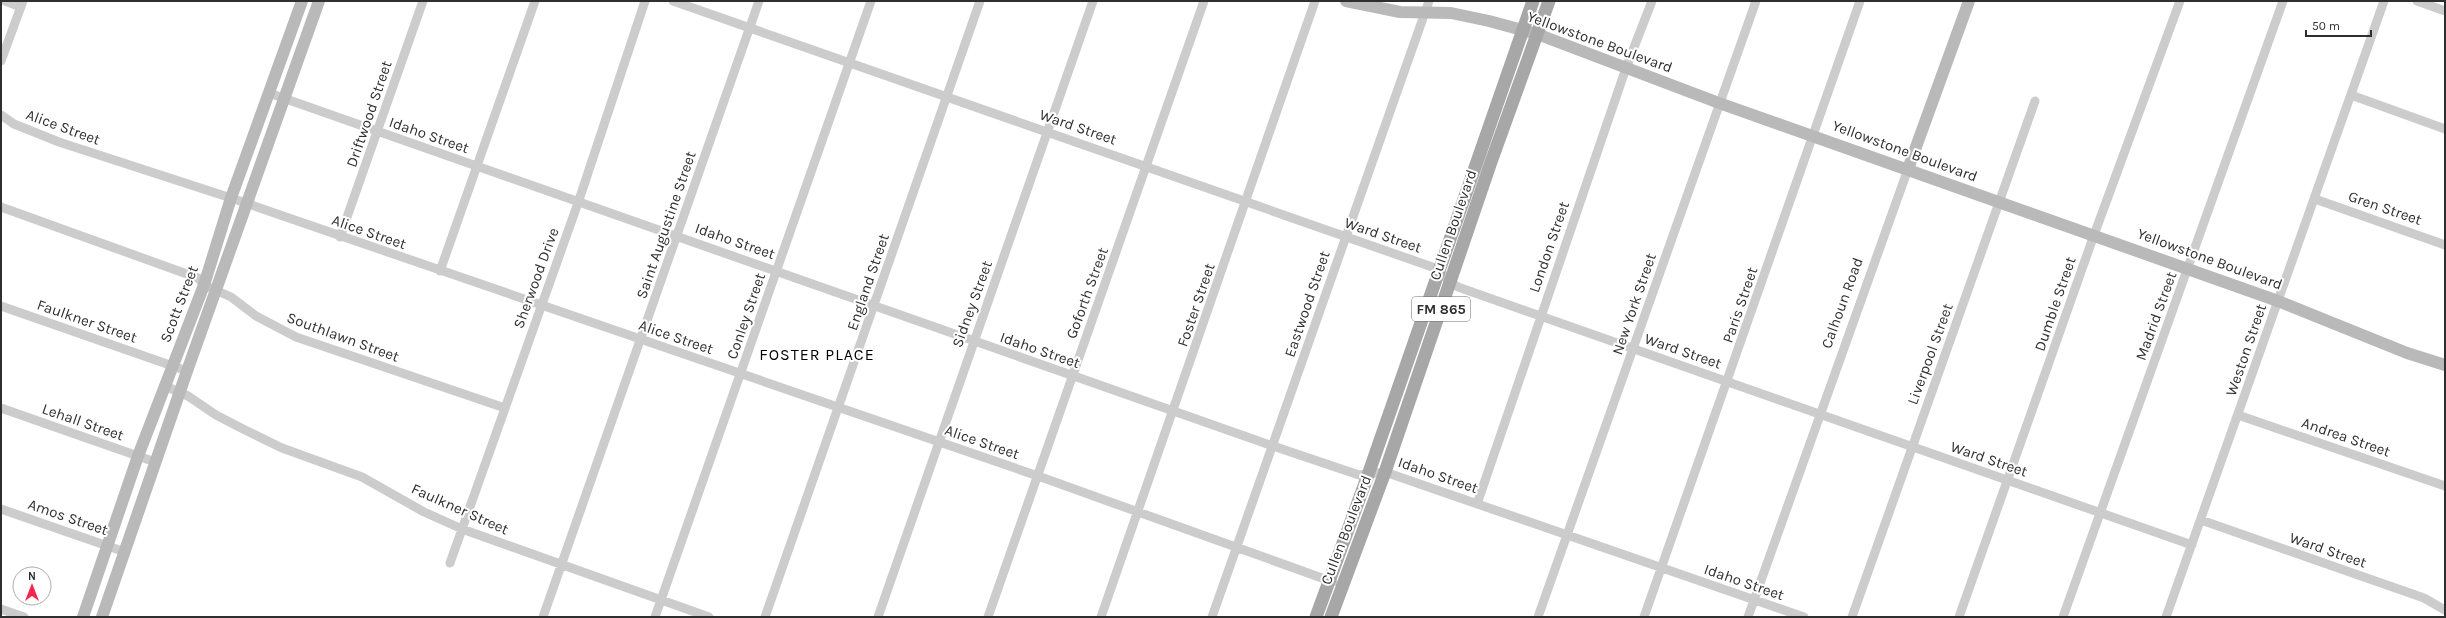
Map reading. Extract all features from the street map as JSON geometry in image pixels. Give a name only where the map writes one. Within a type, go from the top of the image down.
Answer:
[{"type":"main road","name":"Cullen Boulevard","points":[[1316,617],[1368,475],[1438,269],[1532,1]]},
{"type":"main road","name":"Cullen Boulevard","points":[[1331,617],[1385,472],[1491,162],[1549,1]]},
{"type":"main road","points":[[1478,157],[1491,162]]},
{"type":"main road","points":[[1403,373],[1417,378]]},
{"type":"street","points":[[1,61],[22,4],[5,1]]},
{"type":"street","name":"Scott Street","points":[[83,617],[138,456],[172,365],[204,286],[232,198],[302,1]]},
{"type":"street","name":"Scott Street","points":[[102,617],[187,371],[217,292],[319,1]]},
{"type":"street","name":"Driftwood Street","points":[[340,237],[423,1]]},
{"type":"street","points":[[440,271],[535,1]]},
{"type":"street","name":"Sherwood Drive","points":[[450,562],[506,408],[540,306],[578,203],[645,1]]},
{"type":"street","name":"Ward Street","points":[[673,1],[750,27],[946,98],[1049,131],[1438,269],[1450,282],[1541,316],[2192,545]]},
{"type":"street","name":"Saint Augustine Street","points":[[543,617],[642,340],[676,237],[759,1]]},
{"type":"street","name":"Conley Street","points":[[655,617],[871,1]]},
{"type":"street","name":"England Street","points":[[765,617],[840,408],[980,1]]},
{"type":"street","name":"Sidney Street","points":[[878,617],[973,343],[1049,131],[1093,1]]},
{"type":"street","name":"Goforth Street","points":[[988,617],[1072,376],[1148,166],[1204,1]]},
{"type":"street","name":"Foster Street","points":[[1101,617],[1174,412],[1315,1]]},
{"type":"street","name":"Yellowstone Boulevard","points":[[1346,1],[1400,12],[1427,6],[1537,34],[1719,103],[2278,301],[2407,353],[2445,365]]},
{"type":"street","name":"London Street","points":[[1476,504],[1626,68],[1652,1]]},
{"type":"street","name":"New York Street","points":[[1538,617],[1568,536],[1756,1]]},
{"type":"street","name":"Paris Street","points":[[1644,617],[1728,382],[1860,1]]},
{"type":"street","name":"Calhoun Road","points":[[1748,617],[1819,414],[1969,1]]},
{"type":"street","name":"Dumble Street","points":[[1959,617],[2094,235],[2180,1]]},
{"type":"street","name":"Madrid Street","points":[[2063,617],[2283,1]]},
{"type":"street","name":"Weston Street","points":[[2166,617],[2384,1]]},
{"type":"street","points":[[2417,1],[2445,11]]},
{"type":"street","name":"Eastwood Street","points":[[1212,617],[1427,6]]},
{"type":"street","name":"Idaho Street","points":[[269,93],[377,132],[478,166],[578,203],[776,270],[973,343],[1273,446],[1359,475],[1385,472],[1804,617]]},
{"type":"street","points":[[2351,95],[2445,129]]},
{"type":"street","name":"Liverpool Street","points":[[1852,617],[2035,101]]},
{"type":"street","name":"Alice Street","points":[[1,115],[14,124],[59,142],[232,198],[540,306],[1038,476],[1342,586]]},
{"type":"street","name":"Gren Street","points":[[2315,199],[2445,244]]},
{"type":"street","name":"Southlawn Street","points":[[1,207],[198,278],[204,286],[231,297],[256,316],[296,337],[506,408]]},
{"type":"street","name":"Faulkner Street","points":[[1,306],[187,371]]},
{"type":"street","name":"Faulkner Street","points":[[165,386],[180,392],[245,430],[282,448],[362,477],[424,512],[462,529],[709,617]]},
{"type":"street","name":"Lehall Street","points":[[1,408],[156,462]]},
{"type":"street","name":"Andrea Street","points":[[2238,415],[2445,486]]},
{"type":"street","name":"Amos Street","points":[[1,509],[125,552]]},
{"type":"street","name":"Ward Street","points":[[2201,520],[2424,598],[2445,610]]},
{"type":"street","points":[[1,609],[24,617]]},
{"type":"district","name":"FOSTER PLACE","points":[[817,354]]}]
